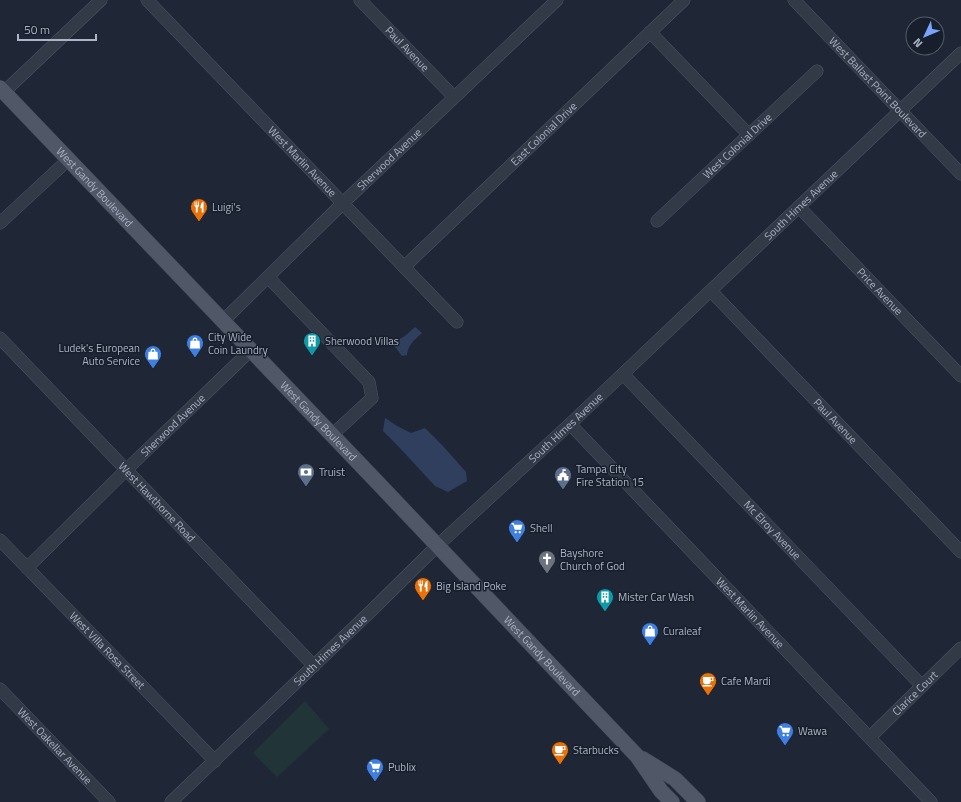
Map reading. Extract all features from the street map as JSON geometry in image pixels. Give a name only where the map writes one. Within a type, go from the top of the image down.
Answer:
[{"type":"main road","name":"West Gandy Boulevard","points":[[2,90],[637,756],[661,791],[672,802]]},
{"type":"main road","name":"West Gandy Boulevard","points":[[637,756],[675,779],[698,802]]},
{"type":"street","points":[[2,90],[101,0]]},
{"type":"street","name":"West Marlin Avenue","points":[[147,0],[457,322]]},
{"type":"street","name":"Paul Avenue","points":[[360,0],[454,97]]},
{"type":"street","name":"Sherwood Avenue","points":[[223,321],[454,97],[557,0]]},
{"type":"street","name":"East Colonial Drive","points":[[404,267],[684,0]]},
{"type":"street","name":"West Ballast Point Boulevard","points":[[794,0],[961,174]]},
{"type":"street","points":[[650,32],[749,135]]},
{"type":"street","name":"South Himes Avenue","points":[[171,802],[437,546],[570,424],[961,53]]},
{"type":"street","name":"West Colonial Drive","points":[[657,221],[817,71]]},
{"type":"street","points":[[0,223],[69,159]]},
{"type":"street","name":"Price Avenue","points":[[799,207],[961,376]]},
{"type":"street","points":[[268,277],[369,382],[372,398],[332,435]]},
{"type":"street","name":"Paul Avenue","points":[[711,291],[961,552]]},
{"type":"street","name":"West Hawthorne Road","points":[[0,338],[314,666]]},
{"type":"street","name":"Sherwood Avenue","points":[[27,568],[251,350]]},
{"type":"street","name":"Mc Elroy Avenue","points":[[623,374],[922,686]]},
{"type":"street","name":"West Marlin Avenue","points":[[570,424],[931,802]]},
{"type":"street","name":"West Villa Rosa Street","points":[[0,540],[215,761]]},
{"type":"street","name":"Clarice Court","points":[[870,737],[961,648]]},
{"type":"street","name":"West Oakellar Avenue","points":[[0,689],[109,802]]},
{"type":"green space","points":[[305,701],[329,729],[277,777],[253,753]]},
{"type":"water","points":[[415,327],[422,333],[410,345],[407,355],[402,356],[392,345],[393,340],[403,337]]},
{"type":"water","points":[[385,418],[411,433],[425,428],[466,472],[467,481],[448,492],[435,486],[383,431]]},
{"type":"place","name":"Luigi's","points":[[199,222]]},
{"type":"place","name":"Sherwood Villas","points":[[312,356]]},
{"type":"place","name":"City Wide Coin Laundry","points":[[195,358]]},
{"type":"place","name":"Ludek's European Auto Service","points":[[153,369]]},
{"type":"place","name":"Truist","points":[[306,487]]},
{"type":"place","name":"Tampa City Fire Station 15","points":[[563,490]]},
{"type":"place","name":"Shell","points":[[517,543]]},
{"type":"place","name":"Bayshore Church of God","points":[[547,574]]},
{"type":"place","name":"Big Island Poke","points":[[423,601]]},
{"type":"place","name":"Mister Car Wash","points":[[605,612]]},
{"type":"place","name":"Curaleaf","points":[[650,646]]},
{"type":"place","name":"Cafe Mardi","points":[[708,696]]},
{"type":"place","name":"Wawa","points":[[785,746]]},
{"type":"place","name":"Starbucks","points":[[560,765]]},
{"type":"place","name":"Publix","points":[[375,782]]}]
